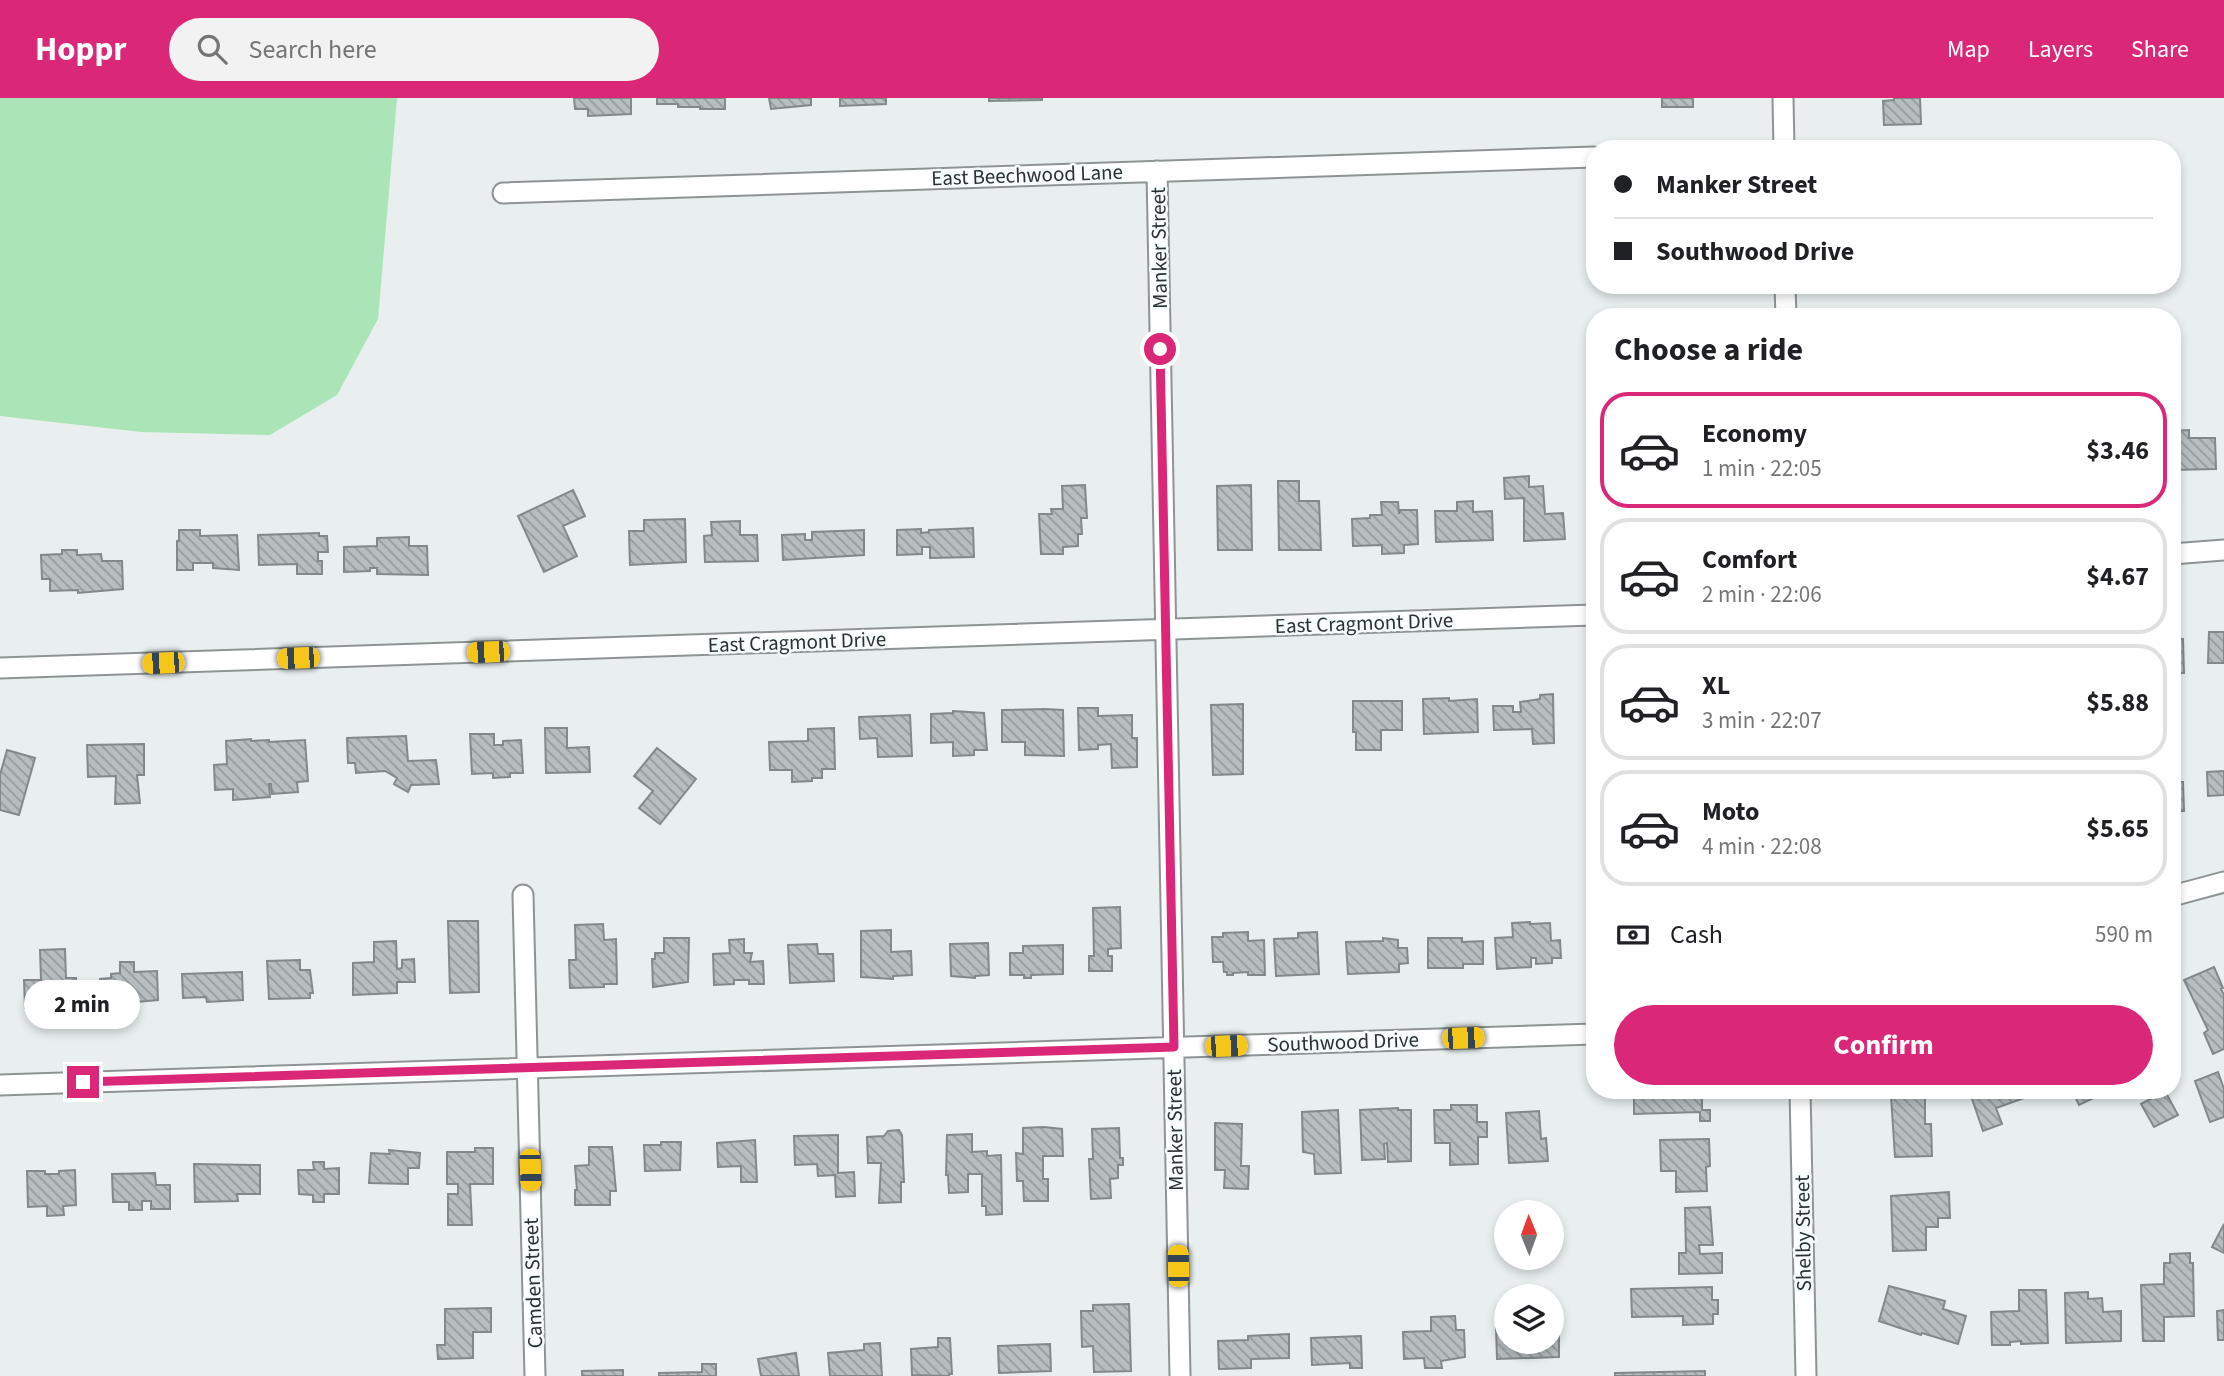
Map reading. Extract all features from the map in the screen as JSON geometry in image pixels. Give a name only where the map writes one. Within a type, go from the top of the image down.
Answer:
[{"type":"street","points":[[1783,98],[1784,140]]},
{"type":"street","name":"East Beechwood Lane","points":[[503,194],[1157,170],[1586,158]]},
{"type":"street","name":"Manker Street","points":[[1157,170],[1180,1376]]},
{"type":"street","points":[[2181,553],[2224,550]]},
{"type":"street","name":"East Cragmont Drive","points":[[0,668],[1586,615]]},
{"type":"street","points":[[2181,894],[2224,882]]},
{"type":"street","name":"Camden Street","points":[[523,895],[535,1376]]},
{"type":"street","name":"Southwood Drive","points":[[0,1084],[1586,1034]]},
{"type":"street","name":"Shelby Street","points":[[1800,1099],[1806,1376]]},
{"type":"green space","points":[[0,98],[397,98],[378,319],[337,395],[270,435],[141,432],[0,416]]},
{"type":"building","points":[[574,98],[631,98],[631,114],[588,116],[588,109],[575,109]]},
{"type":"building","points":[[657,98],[725,98],[725,109],[657,104]]},
{"type":"building","points":[[769,98],[811,98],[811,105],[771,109]]},
{"type":"building","points":[[840,98],[886,98],[886,104],[840,106]]},
{"type":"building","points":[[989,98],[1042,98],[1042,100],[989,101]]},
{"type":"building","points":[[1662,98],[1693,98],[1693,107],[1662,107]]},
{"type":"building","points":[[1894,98],[1920,98],[1921,124],[1884,125],[1883,101]]},
{"type":"building","points":[[2181,430],[2189,430],[2189,438],[2215,438],[2216,469],[2181,470]]},
{"type":"building","points":[[1529,476],[1529,487],[1543,486],[1545,514],[1563,513],[1565,539],[1524,541],[1524,498],[1505,499],[1504,478]]},
{"type":"building","points":[[1278,481],[1299,481],[1299,501],[1319,501],[1321,550],[1279,550]]},
{"type":"building","points":[[1085,485],[1087,518],[1081,518],[1082,534],[1078,534],[1078,546],[1063,547],[1063,554],[1041,554],[1039,514],[1052,514],[1051,509],[1063,509],[1062,486]]},
{"type":"building","points":[[1251,485],[1252,550],[1218,550],[1217,486]]},
{"type":"building","points":[[573,490],[585,516],[563,526],[577,556],[544,572],[518,516]]},
{"type":"building","points":[[1473,501],[1473,512],[1492,511],[1493,540],[1436,542],[1435,511],[1457,511],[1457,502]]},
{"type":"building","points":[[1381,502],[1398,502],[1399,514],[1400,510],[1417,510],[1418,544],[1404,545],[1404,553],[1382,554],[1382,545],[1353,546],[1352,519],[1382,515]]},
{"type":"building","points":[[685,519],[686,562],[630,565],[629,531],[644,531],[644,520]]},
{"type":"building","points":[[740,521],[740,535],[757,535],[758,561],[705,562],[704,536],[712,535],[711,522]]},
{"type":"building","points":[[973,528],[974,557],[930,558],[930,547],[922,547],[922,554],[897,555],[897,530],[921,529],[921,533],[929,530]]},
{"type":"building","points":[[179,530],[200,530],[200,536],[237,535],[239,570],[213,568],[213,563],[193,563],[193,570],[177,570]]},
{"type":"building","points":[[864,530],[864,555],[783,560],[782,535],[805,534],[805,540],[812,540],[812,532]]},
{"type":"building","points":[[319,533],[319,536],[327,536],[328,552],[318,552],[318,561],[322,561],[322,574],[297,574],[297,564],[259,565],[258,535]]},
{"type":"building","points":[[409,537],[409,546],[427,546],[428,575],[377,574],[377,568],[370,568],[370,571],[344,572],[344,547],[377,546],[377,538]]},
{"type":"building","points":[[62,550],[77,550],[77,555],[101,554],[102,561],[122,561],[123,589],[78,593],[78,590],[50,591],[50,579],[42,579],[41,555],[62,554]]},
{"type":"building","points":[[2209,632],[2224,632],[2224,663],[2208,663]]},
{"type":"building","points":[[2181,639],[2183,639],[2184,673],[2181,673]]},
{"type":"building","points":[[1553,694],[1554,743],[1533,744],[1532,729],[1494,730],[1493,706],[1513,706],[1513,712],[1521,712],[1520,702]]},
{"type":"building","points":[[1449,698],[1449,701],[1477,699],[1478,732],[1424,734],[1423,699]]},
{"type":"building","points":[[1353,701],[1402,701],[1402,730],[1381,730],[1381,750],[1356,750]]},
{"type":"building","points":[[1243,704],[1243,774],[1213,775],[1211,705]]},
{"type":"building","points":[[1078,708],[1098,708],[1098,716],[1132,715],[1132,738],[1137,738],[1137,767],[1112,768],[1111,744],[1098,745],[1098,749],[1079,750]]},
{"type":"building","points":[[1002,710],[1063,710],[1064,756],[1025,755],[1025,742],[1002,742]]},
{"type":"building","points":[[953,711],[984,713],[987,750],[974,750],[974,755],[953,756],[953,742],[931,743],[931,714]]},
{"type":"building","points":[[910,715],[912,756],[878,757],[877,738],[860,739],[859,717]]},
{"type":"building","points":[[545,728],[567,728],[567,748],[589,747],[590,772],[546,773]]},
{"type":"building","points":[[834,728],[835,769],[822,769],[822,778],[792,782],[792,770],[770,770],[769,742],[808,741],[808,729]]},
{"type":"building","points":[[470,734],[494,734],[494,745],[503,745],[503,741],[521,740],[523,773],[510,773],[510,777],[493,778],[493,773],[472,774]]},
{"type":"building","points":[[406,736],[408,761],[436,760],[439,784],[411,785],[408,792],[394,784],[397,778],[385,771],[356,773],[355,763],[348,763],[347,738]]},
{"type":"building","points":[[251,739],[269,742],[305,740],[308,781],[297,782],[298,792],[272,794],[269,784],[270,797],[233,800],[233,789],[215,790],[214,765],[227,764],[226,741]]},
{"type":"building","points":[[144,744],[144,775],[137,775],[140,803],[115,804],[116,776],[88,777],[87,745]]},
{"type":"building","points":[[657,748],[696,779],[660,824],[639,808],[653,791],[634,776]]},
{"type":"building","points":[[7,750],[35,758],[19,815],[0,810],[0,775]]},
{"type":"building","points":[[2224,771],[2224,795],[2208,796],[2207,772]]},
{"type":"building","points":[[2181,782],[2183,782],[2184,811],[2181,811]]},
{"type":"building","points":[[1120,907],[1121,948],[1108,949],[1108,956],[1112,956],[1112,971],[1089,971],[1089,956],[1094,956],[1093,908]]},
{"type":"building","points":[[448,921],[478,921],[479,992],[450,993]]},
{"type":"building","points":[[1512,923],[1550,923],[1551,941],[1560,940],[1561,958],[1552,958],[1552,963],[1536,964],[1536,958],[1531,958],[1531,967],[1497,969],[1495,938],[1513,937]]},
{"type":"building","points":[[603,924],[604,940],[616,939],[617,984],[570,988],[569,960],[576,960],[575,925]]},
{"type":"building","points":[[891,930],[891,952],[911,951],[912,975],[893,976],[893,979],[861,977],[861,931]]},
{"type":"building","points":[[1248,932],[1248,941],[1264,940],[1265,975],[1248,975],[1248,972],[1227,975],[1223,962],[1213,962],[1212,937],[1223,937],[1223,933]]},
{"type":"building","points":[[1317,932],[1319,974],[1276,976],[1274,939],[1298,938],[1298,933]]},
{"type":"building","points":[[664,938],[689,938],[688,982],[653,987],[652,959],[655,959],[655,953],[664,953]]},
{"type":"building","points":[[1383,938],[1398,940],[1398,948],[1407,948],[1408,963],[1399,964],[1399,972],[1348,974],[1346,942],[1383,941]]},
{"type":"building","points":[[1428,938],[1462,938],[1462,942],[1483,941],[1483,964],[1463,964],[1463,968],[1428,968]]},
{"type":"building","points":[[744,939],[744,953],[752,953],[750,962],[763,961],[764,984],[734,980],[734,984],[714,985],[713,954],[730,953],[729,940]]},
{"type":"building","points":[[396,941],[397,969],[402,968],[402,960],[414,959],[415,982],[397,982],[397,993],[353,995],[353,963],[374,962],[374,942]]},
{"type":"building","points":[[988,943],[989,975],[975,978],[951,976],[950,944]]},
{"type":"building","points":[[817,944],[818,954],[833,954],[834,981],[790,983],[788,945]]},
{"type":"building","points":[[1063,945],[1063,974],[1031,975],[1031,978],[1010,975],[1010,953],[1023,953],[1023,946]]},
{"type":"building","points":[[65,949],[66,978],[76,978],[77,1007],[60,1007],[60,1010],[52,1010],[52,1007],[25,1008],[24,980],[41,980],[40,950]]},
{"type":"building","points":[[300,960],[300,970],[310,970],[313,993],[310,993],[310,998],[269,999],[267,961]]},
{"type":"building","points":[[120,962],[134,962],[134,972],[157,971],[158,1000],[113,1004],[113,1001],[101,1002],[100,979],[111,978],[111,974],[120,973]]},
{"type":"building","points":[[2214,967],[2224,995],[2224,1049],[2213,1054],[2204,1033],[2208,1030],[2184,980]]},
{"type":"building","points":[[242,972],[243,1000],[207,1002],[206,997],[183,998],[182,974]]},
{"type":"building","points":[[2218,1072],[2224,1089],[2224,1117],[2210,1122],[2195,1081]]},
{"type":"building","points":[[1634,1099],[1702,1099],[1702,1110],[1710,1110],[1710,1121],[1700,1121],[1700,1112],[1634,1114]]},
{"type":"building","points":[[1891,1099],[1925,1099],[1925,1124],[1931,1124],[1932,1156],[1895,1157]]},
{"type":"building","points":[[1972,1099],[2021,1099],[1996,1108],[2002,1124],[1983,1131]]},
{"type":"building","points":[[2076,1099],[2092,1099],[2079,1105]]},
{"type":"building","points":[[2150,1099],[2169,1099],[2178,1115],[2154,1127],[2141,1104]]},
{"type":"building","points":[[1451,1105],[1477,1105],[1477,1122],[1487,1122],[1487,1137],[1478,1137],[1478,1164],[1450,1165],[1450,1143],[1435,1143],[1434,1110],[1451,1110]]},
{"type":"building","points":[[1338,1110],[1341,1173],[1315,1174],[1314,1154],[1303,1152],[1302,1112]]},
{"type":"building","points":[[1360,1110],[1411,1110],[1411,1161],[1388,1162],[1387,1143],[1384,1144],[1385,1159],[1362,1160]]},
{"type":"building","points":[[1539,1111],[1541,1139],[1546,1138],[1548,1161],[1509,1163],[1506,1113]]},
{"type":"building","points":[[1215,1123],[1242,1124],[1241,1166],[1249,1166],[1248,1189],[1224,1188],[1225,1170],[1215,1170]]},
{"type":"building","points":[[1023,1128],[1062,1129],[1063,1156],[1043,1156],[1043,1179],[1048,1179],[1048,1201],[1024,1201],[1023,1181],[1017,1181],[1016,1153],[1023,1154]]},
{"type":"building","points":[[1119,1128],[1120,1158],[1123,1158],[1123,1165],[1118,1165],[1118,1178],[1110,1179],[1111,1198],[1091,1199],[1089,1159],[1093,1159],[1092,1129]]},
{"type":"building","points":[[899,1130],[902,1135],[904,1182],[901,1182],[901,1202],[879,1203],[881,1163],[868,1163],[867,1137],[884,1136],[888,1131]]},
{"type":"building","points":[[972,1134],[972,1152],[987,1151],[987,1156],[1001,1155],[1002,1214],[986,1215],[986,1206],[982,1206],[982,1174],[968,1174],[968,1192],[949,1193],[946,1175],[947,1135]]},
{"type":"building","points":[[838,1135],[838,1173],[854,1172],[855,1196],[836,1197],[835,1175],[818,1176],[817,1164],[795,1165],[794,1136]]},
{"type":"building","points":[[1709,1139],[1707,1191],[1676,1192],[1676,1171],[1661,1171],[1660,1140]]},
{"type":"building","points":[[755,1140],[757,1182],[741,1182],[741,1166],[718,1167],[717,1143]]},
{"type":"building","points":[[661,1142],[681,1142],[680,1170],[645,1171],[644,1145],[661,1145]]},
{"type":"building","points":[[589,1147],[612,1147],[616,1191],[610,1191],[610,1205],[575,1205],[575,1166],[589,1165]]},
{"type":"building","points":[[475,1148],[493,1148],[493,1184],[470,1184],[472,1225],[448,1225],[448,1194],[458,1194],[458,1184],[447,1184],[447,1152],[475,1152]]},
{"type":"building","points":[[389,1150],[420,1153],[419,1168],[408,1168],[408,1184],[369,1183],[371,1153],[390,1154]]},
{"type":"building","points":[[313,1162],[324,1162],[324,1169],[339,1168],[339,1194],[324,1194],[324,1202],[313,1202],[313,1195],[299,1194],[298,1170],[314,1170]]},
{"type":"building","points":[[194,1164],[260,1165],[260,1194],[237,1194],[238,1201],[195,1202]]},
{"type":"building","points":[[75,1170],[76,1205],[63,1206],[64,1215],[47,1216],[47,1206],[28,1207],[27,1171],[59,1174],[59,1171]]},
{"type":"building","points":[[155,1173],[156,1185],[170,1185],[170,1209],[151,1209],[151,1201],[142,1201],[142,1210],[129,1210],[129,1202],[113,1202],[112,1174]]},
{"type":"building","points":[[1949,1192],[1950,1218],[1938,1218],[1938,1227],[1926,1227],[1926,1250],[1893,1251],[1891,1196]]},
{"type":"building","points":[[1710,1207],[1713,1245],[1699,1245],[1700,1254],[1722,1253],[1722,1273],[1679,1274],[1679,1253],[1686,1253],[1685,1208]]},
{"type":"building","points":[[2224,1224],[2224,1253],[2212,1247]]},
{"type":"building","points":[[2190,1253],[2190,1263],[2193,1263],[2194,1316],[2164,1317],[2164,1341],[2143,1341],[2141,1285],[2164,1284],[2164,1263],[2170,1263],[2170,1254]]},
{"type":"building","points":[[1889,1286],[1945,1301],[1943,1309],[1966,1316],[1958,1344],[1879,1321]]},
{"type":"building","points":[[1712,1287],[1712,1300],[1718,1300],[1718,1314],[1713,1314],[1713,1324],[1683,1325],[1683,1316],[1632,1317],[1631,1289]]},
{"type":"building","points":[[2019,1290],[2046,1290],[2048,1343],[2021,1344],[2021,1341],[2010,1342],[2010,1345],[1992,1345],[1991,1312],[2019,1311]]},
{"type":"building","points":[[2088,1292],[2088,1299],[2102,1298],[2103,1312],[2121,1311],[2121,1341],[2066,1343],[2065,1293]]},
{"type":"building","points":[[1129,1304],[1131,1371],[1094,1372],[1093,1346],[1082,1347],[1081,1311],[1093,1311],[1093,1305]]},
{"type":"building","points":[[491,1308],[491,1332],[473,1332],[473,1358],[438,1359],[437,1345],[445,1345],[445,1309]]},
{"type":"building","points":[[2224,1310],[2224,1340],[2218,1340],[2217,1311]]},
{"type":"building","points":[[1455,1316],[1456,1330],[1464,1330],[1465,1357],[1441,1361],[1442,1368],[1425,1368],[1424,1358],[1404,1359],[1403,1332],[1431,1331],[1431,1317]]},
{"type":"building","points":[[1289,1334],[1289,1358],[1251,1359],[1251,1368],[1219,1369],[1218,1341]]},
{"type":"building","points":[[1361,1336],[1362,1368],[1350,1368],[1350,1363],[1312,1365],[1311,1338]]},
{"type":"building","points":[[938,1338],[950,1338],[952,1374],[912,1375],[911,1349],[938,1347]]},
{"type":"building","points":[[880,1343],[882,1376],[830,1376],[828,1353],[864,1350],[864,1344]]},
{"type":"building","points":[[1050,1344],[1051,1371],[999,1373],[998,1346]]},
{"type":"building","points":[[796,1353],[799,1376],[761,1376],[758,1359]]},
{"type":"building","points":[[1497,1354],[1559,1354],[1559,1357],[1497,1359]]},
{"type":"building","points":[[702,1364],[716,1364],[716,1376],[659,1376],[659,1373],[702,1372]]},
{"type":"building","points":[[623,1370],[623,1376],[582,1376],[582,1371]]},
{"type":"building","points":[[1705,1371],[1705,1376],[1615,1376],[1615,1373]]},
{"type":"route","points":[[83,1082],[1174,1047],[1160,349]]}]
